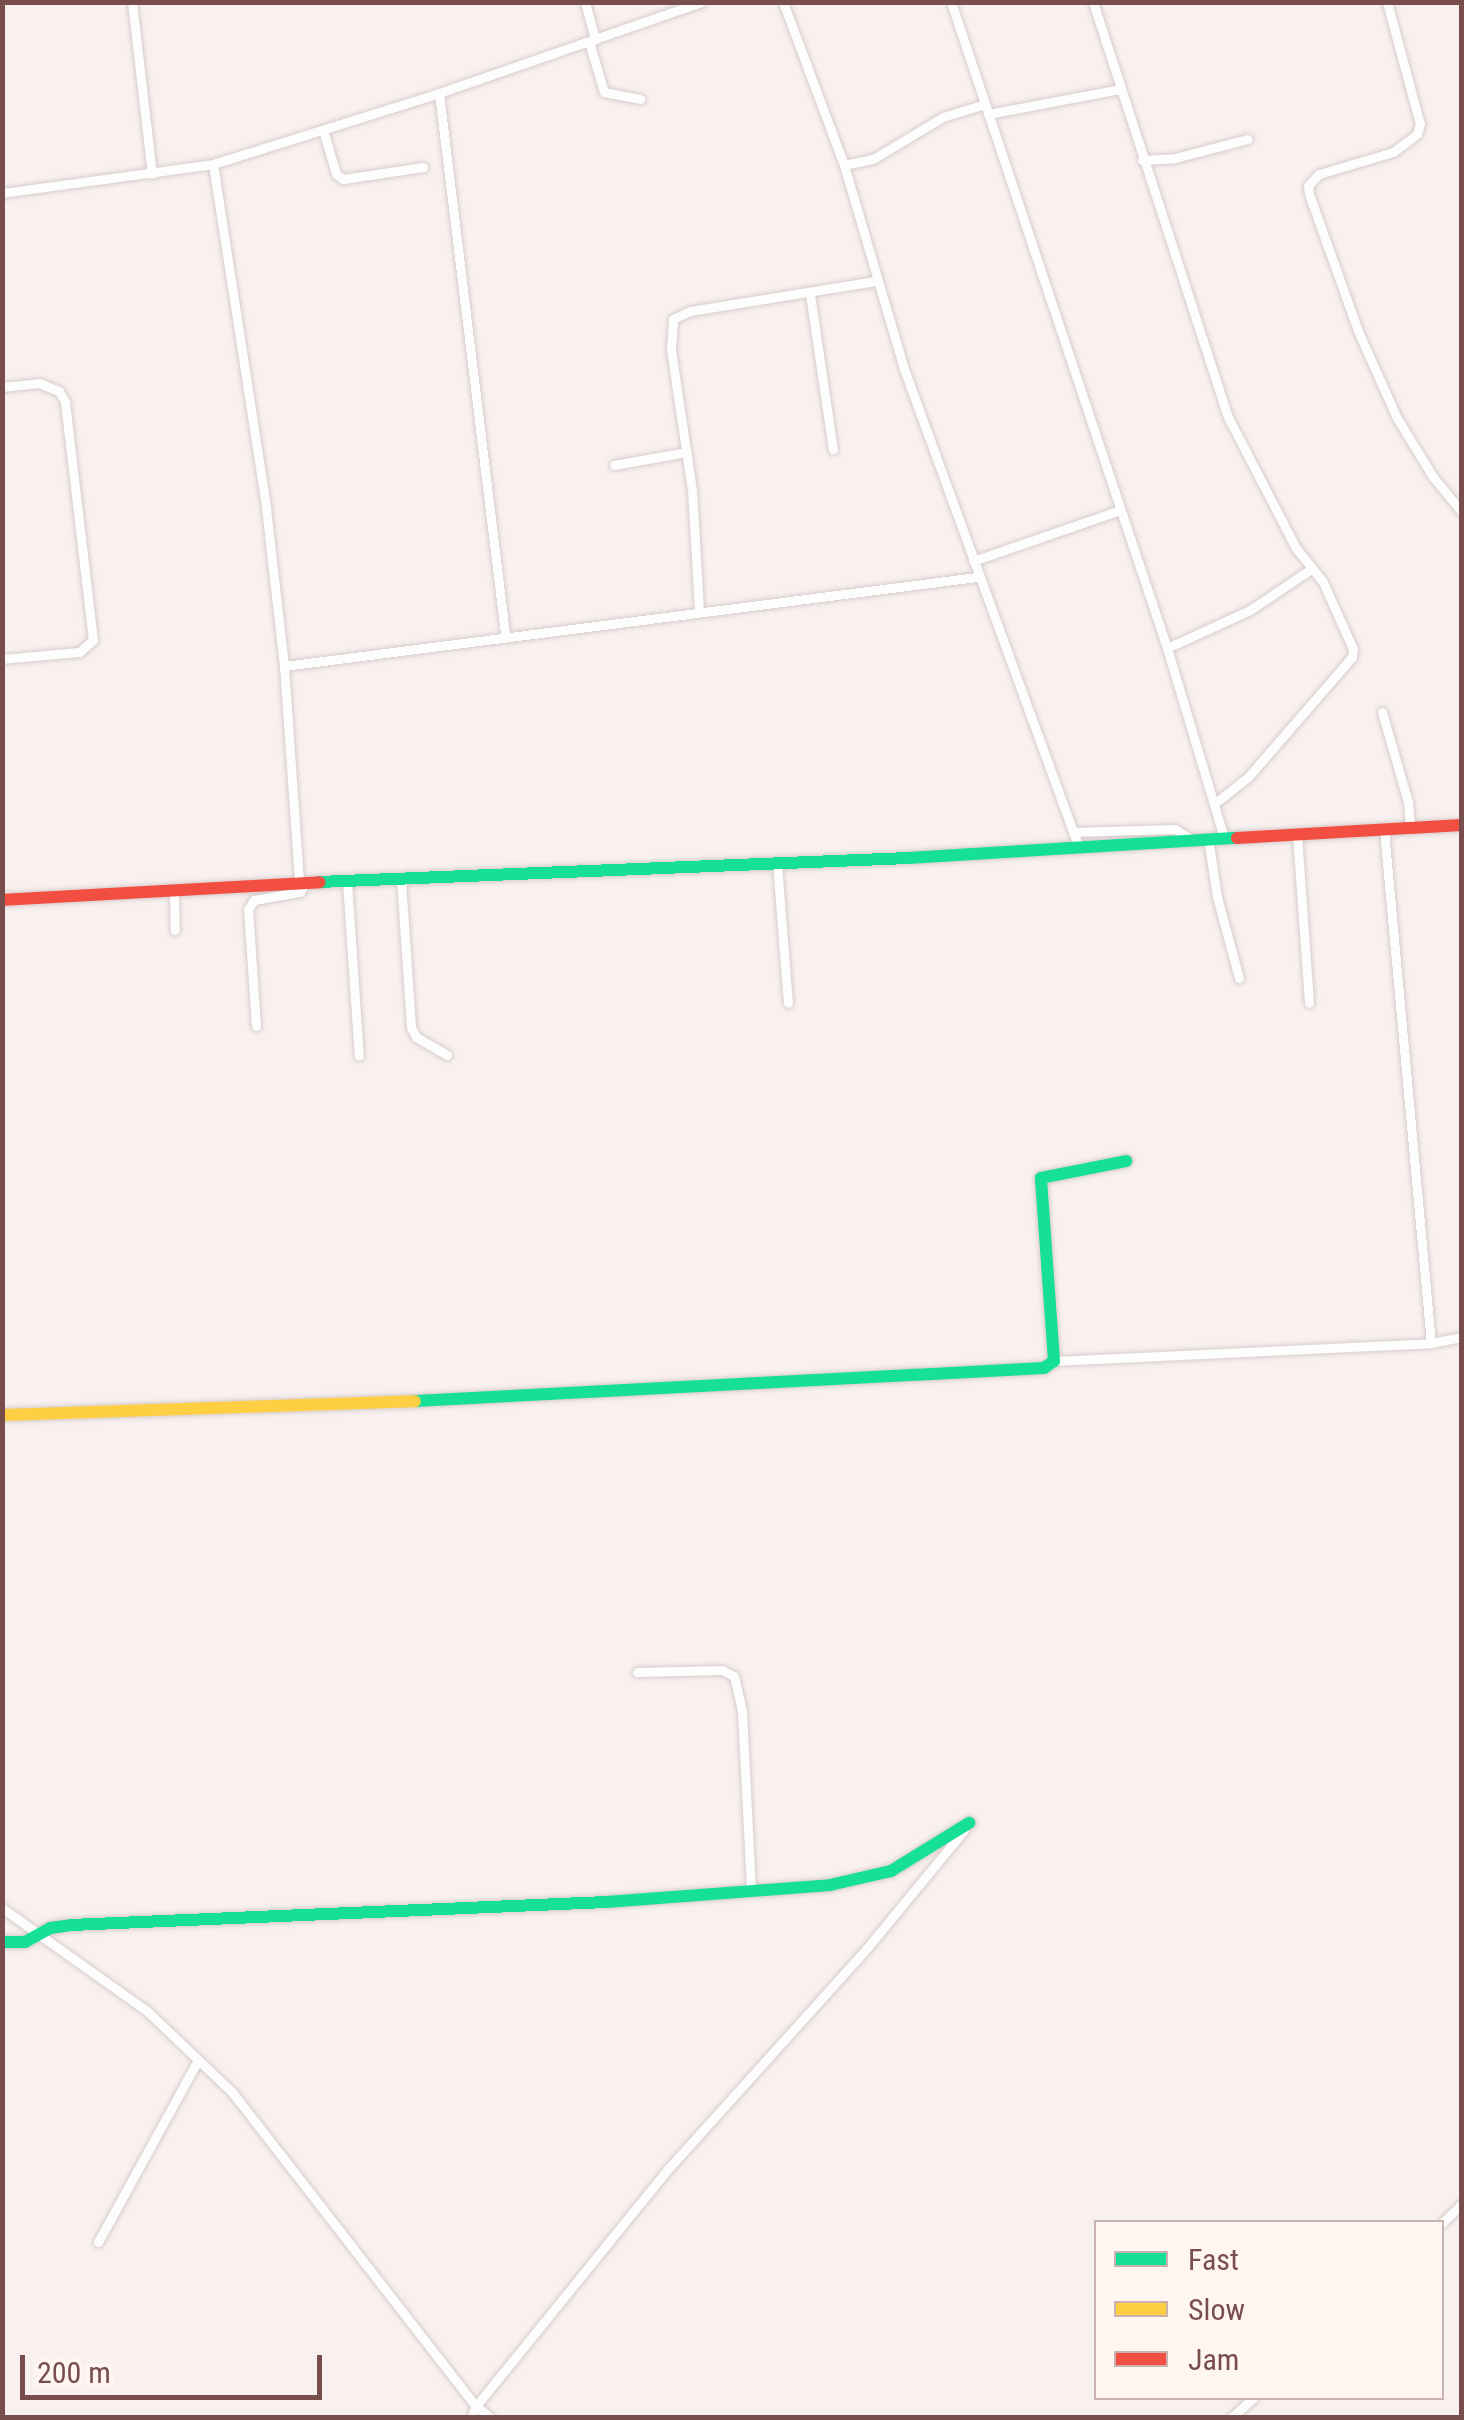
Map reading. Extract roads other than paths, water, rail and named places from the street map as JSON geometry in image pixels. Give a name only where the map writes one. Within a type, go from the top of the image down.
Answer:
[{"type":"street","points":[[132,2],[152,174]]},
{"type":"street","points":[[585,2],[604,92],[640,99]]},
{"type":"street","points":[[2,192],[213,164],[439,93],[702,2]]},
{"type":"street","points":[[784,2],[844,165],[876,282],[972,561],[1079,848]]},
{"type":"street","points":[[952,2],[1166,648],[1224,838]]},
{"type":"street","points":[[1093,2],[1142,160],[1240,446],[1342,624],[1352,656],[1248,777],[1214,804]]},
{"type":"street","points":[[1386,2],[1420,124],[1417,134],[1392,152],[1319,174],[1308,186],[1309,194],[1358,331],[1397,418],[1433,477],[1462,512]]},
{"type":"street","points":[[844,165],[873,159],[942,117],[1120,90]]},
{"type":"street","points":[[439,93],[506,634]]},
{"type":"street","points":[[323,130],[336,174],[343,179],[423,167]]},
{"type":"street","points":[[1142,160],[1175,158],[1248,138]]},
{"type":"street","points":[[213,164],[266,508],[302,883],[300,892],[254,900],[248,908],[256,1026]]},
{"type":"street","points":[[700,610],[687,452],[671,349],[673,319],[690,311],[876,282]]},
{"type":"street","points":[[810,294],[833,449]]},
{"type":"street","points":[[2,387],[39,383],[59,391],[65,402],[93,640],[80,652],[2,659]]},
{"type":"street","points":[[614,465],[687,452]]},
{"type":"street","points":[[972,561],[1120,510]]},
{"type":"street","points":[[1166,648],[1250,610],[1312,569]]},
{"type":"street","points":[[284,666],[506,634],[978,577]]},
{"type":"street","points":[[1382,712],[1408,802],[1410,828]]},
{"type":"street","points":[[2,900],[302,883],[777,864],[1462,825]]},
{"type":"street","points":[[1073,832],[1175,829],[1190,840]]},
{"type":"street","points":[[1384,830],[1430,1342]]},
{"type":"street","points":[[1297,835],[1308,1002]]},
{"type":"street","points":[[1208,838],[1216,897],[1239,978]]},
{"type":"street","points":[[777,864],[788,1002]]},
{"type":"street","points":[[400,880],[411,1028],[416,1037],[447,1056]]},
{"type":"street","points":[[348,882],[358,1056]]},
{"type":"street","points":[[174,891],[175,930]]},
{"type":"street","points":[[1054,1361],[1041,1178],[1126,1160]]},
{"type":"street","points":[[2,1415],[357,1404],[814,1378],[1000,1373],[1044,1368],[1054,1361],[1430,1342],[1462,1337]]},
{"type":"street","points":[[637,1672],[722,1670],[734,1676],[742,1712],[751,1890]]},
{"type":"street","points":[[2,1942],[25,1942],[40,1932],[71,1925],[606,1902],[830,1885],[891,1870],[969,1823]]},
{"type":"street","points":[[472,2418],[476,2406],[669,2168],[868,1947],[969,1823]]},
{"type":"street","points":[[2,1908],[146,2012],[232,2092],[476,2406],[492,2418]]},
{"type":"street","points":[[98,2242],[198,2060]]},
{"type":"street","points":[[1231,2418],[1251,2400]]}]
